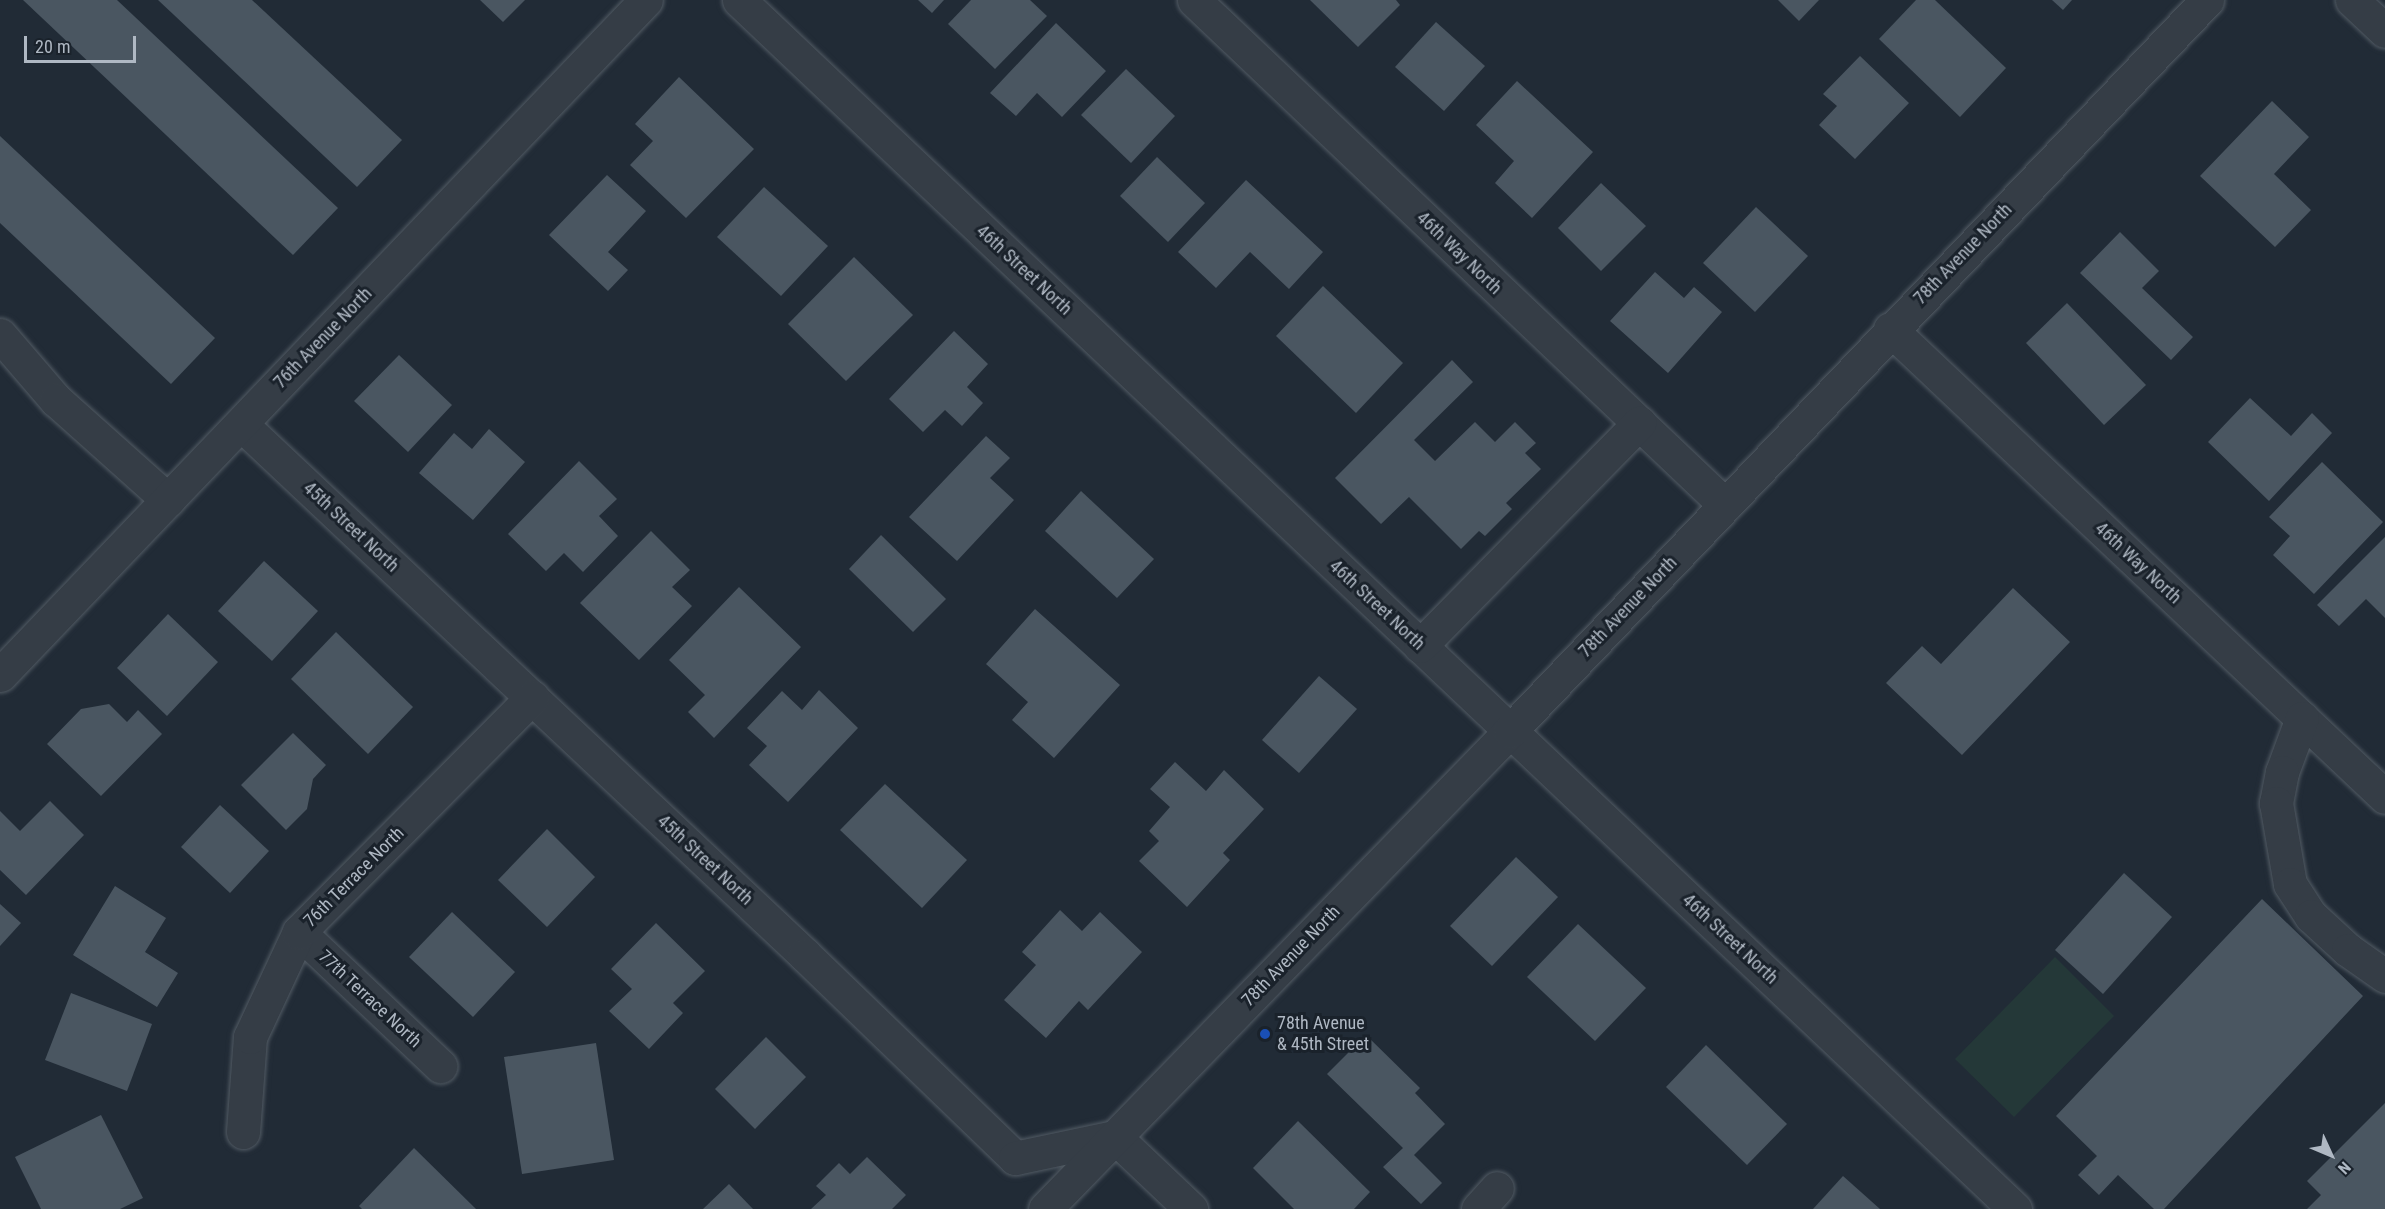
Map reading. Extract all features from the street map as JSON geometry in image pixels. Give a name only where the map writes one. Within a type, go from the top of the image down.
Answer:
[{"type":"street","name":"76th Avenue North","points":[[0,675],[646,0]]},
{"type":"street","name":"46th Street North","points":[[739,0],[2015,1209]]},
{"type":"street","name":"46th Way North","points":[[1194,0],[1725,505]]},
{"type":"street","name":"78th Avenue North","points":[[1045,1209],[1510,731],[1890,329],[2207,0]]},
{"type":"street","points":[[2352,0],[2385,31]]},
{"type":"street","name":"46th Way North","points":[[1890,329],[2385,797]]},
{"type":"street","points":[[0,335],[56,400],[168,500]]},
{"type":"street","points":[[1420,646],[1639,423]]},
{"type":"street","name":"45th Street North","points":[[241,424],[532,697],[1015,1158],[1115,1137]]},
{"type":"street","name":"76th Terrace North","points":[[243,1132],[250,1037],[299,932],[532,697]]},
{"type":"street","points":[[2302,718],[2282,772],[2276,803],[2290,884],[2311,916],[2348,950],[2385,976]]},
{"type":"street","name":"77th Terrace North","points":[[299,932],[440,1066]]},
{"type":"street","points":[[1115,1137],[1191,1209]]},
{"type":"green space","points":[[2055,957],[2114,1016],[2014,1117],[1955,1059]]},
{"type":"building","points":[[23,0],[117,0],[338,208],[293,255]]},
{"type":"building","points":[[158,0],[252,0],[402,140],[357,187]]},
{"type":"building","points":[[480,0],[525,0],[503,22]]},
{"type":"building","points":[[918,0],[944,0],[932,13]]},
{"type":"building","points":[[971,0],[1030,0],[1047,16],[995,69],[948,24]]},
{"type":"building","points":[[1310,0],[1396,0],[1400,5],[1358,47]]},
{"type":"building","points":[[1778,0],[1819,0],[1799,21]]},
{"type":"building","points":[[1916,0],[1935,0],[2006,68],[1960,117],[1879,39]]},
{"type":"building","points":[[2052,0],[2072,0],[2063,10]]},
{"type":"building","points":[[1436,22],[1485,66],[1444,111],[1395,67]]},
{"type":"building","points":[[1056,23],[1106,71],[1062,117],[1037,93],[1016,116],[990,93]]},
{"type":"building","points":[[1860,56],[1909,103],[1855,159],[1819,125],[1837,106],[1823,94]]},
{"type":"building","points":[[1126,69],[1175,116],[1131,163],[1081,115]]},
{"type":"building","points":[[679,77],[754,149],[686,218],[630,165],[653,141],[635,124]]},
{"type":"building","points":[[1517,81],[1593,152],[1532,218],[1495,183],[1514,161],[1476,125]]},
{"type":"building","points":[[2272,101],[2309,137],[2274,174],[2311,210],[2275,247],[2200,176]]},
{"type":"building","points":[[0,136],[215,338],[171,384],[0,223]]},
{"type":"building","points":[[1157,157],[1205,203],[1168,242],[1120,196]]},
{"type":"building","points":[[607,175],[646,211],[608,252],[628,270],[608,291],[549,235]]},
{"type":"building","points":[[1246,180],[1323,252],[1289,289],[1250,252],[1216,288],[1178,252]]},
{"type":"building","points":[[1601,183],[1646,226],[1601,271],[1558,228]]},
{"type":"building","points":[[764,187],[828,246],[781,296],[717,237]]},
{"type":"building","points":[[1756,207],[1808,256],[1755,312],[1703,263]]},
{"type":"building","points":[[2120,232],[2159,271],[2142,288],[2193,337],[2171,360],[2080,273]]},
{"type":"building","points":[[854,257],[913,315],[846,381],[788,324]]},
{"type":"building","points":[[1655,272],[1684,298],[1694,287],[1722,312],[1668,373],[1610,321]]},
{"type":"building","points":[[1323,286],[1403,363],[1356,413],[1276,336]]},
{"type":"building","points":[[2067,303],[2146,385],[2104,425],[2026,343]]},
{"type":"building","points":[[954,331],[988,364],[967,387],[983,403],[962,426],[945,410],[923,432],[889,399]]},
{"type":"building","points":[[399,355],[452,405],[408,452],[354,401]]},
{"type":"building","points":[[1452,360],[1473,382],[1414,440],[1435,461],[1475,422],[1495,442],[1515,422],[1536,443],[1525,453],[1541,469],[1506,503],[1512,509],[1485,536],[1479,531],[1461,549],[1409,497],[1381,524],[1335,478]]},
{"type":"building","points":[[2250,398],[2291,436],[2312,413],[2332,433],[2269,501],[2208,442]]},
{"type":"building","points":[[489,429],[525,462],[473,520],[419,473],[454,433],[472,449]]},
{"type":"building","points":[[986,436],[1010,458],[990,478],[1014,500],[957,561],[909,517]]},
{"type":"building","points":[[579,461],[617,499],[599,516],[618,536],[583,572],[564,553],[546,571],[508,534]]},
{"type":"building","points":[[2322,462],[2383,522],[2314,594],[2273,555],[2290,536],[2269,517]]},
{"type":"building","points":[[1081,491],[1154,559],[1117,598],[1045,531]]},
{"type":"building","points":[[651,531],[690,570],[672,587],[692,606],[639,660],[580,603]]},
{"type":"building","points":[[881,535],[946,599],[913,632],[849,569]]},
{"type":"building","points":[[2385,537],[2385,618],[2366,599],[2339,626],[2317,605]]},
{"type":"building","points":[[264,561],[318,611],[272,661],[218,611]]},
{"type":"building","points":[[739,587],[801,647],[714,738],[688,712],[705,695],[669,660]]},
{"type":"building","points":[[2013,588],[2070,642],[1962,755],[1886,683],[1922,646],[1941,664]]},
{"type":"building","points":[[1035,609],[1120,685],[1054,758],[1012,720],[1028,702],[986,664]]},
{"type":"building","points":[[168,614],[218,662],[167,716],[117,668]]},
{"type":"building","points":[[336,632],[413,707],[368,754],[291,679]]},
{"type":"building","points":[[1319,676],[1357,709],[1299,773],[1262,740]]},
{"type":"building","points":[[819,690],[858,728],[788,802],[749,765],[767,746],[747,728],[782,691],[802,710]]},
{"type":"building","points":[[109,704],[127,722],[138,710],[162,734],[101,796],[47,744],[81,709]]},
{"type":"building","points":[[293,733],[326,765],[313,779],[307,809],[286,830],[241,785]]},
{"type":"building","points":[[1175,762],[1206,791],[1224,770],[1264,809],[1223,853],[1230,860],[1187,907],[1139,861],[1159,841],[1149,831],[1170,807],[1150,789]]},
{"type":"building","points":[[885,784],[967,860],[922,908],[840,830]]},
{"type":"building","points":[[50,801],[84,835],[26,895],[0,870],[0,811],[20,831]]},
{"type":"building","points":[[220,805],[269,851],[230,893],[181,847]]},
{"type":"building","points":[[547,829],[595,877],[547,927],[498,880]]},
{"type":"building","points":[[1516,857],[1558,897],[1492,966],[1450,926]]},
{"type":"building","points":[[2124,873],[2172,917],[2103,994],[2055,950]]},
{"type":"building","points":[[115,886],[166,918],[145,952],[178,973],[157,1007],[73,955]]},
{"type":"building","points":[[2262,899],[2363,996],[2164,1209],[2154,1209],[2118,1175],[2099,1195],[2078,1175],[2097,1156],[2056,1116]]},
{"type":"building","points":[[0,904],[21,923],[0,946]]},
{"type":"building","points":[[1060,910],[1082,931],[1100,912],[1142,952],[1088,1010],[1079,1001],[1046,1038],[1004,1000],[1036,965],[1022,952]]},
{"type":"building","points":[[452,912],[515,972],[473,1017],[409,957]]},
{"type":"building","points":[[656,923],[705,971],[673,1003],[683,1013],[649,1049],[609,1011],[632,989],[611,969]]},
{"type":"building","points":[[1578,924],[1646,988],[1595,1041],[1527,977]]},
{"type":"building","points":[[71,993],[152,1024],[127,1091],[45,1060]]},
{"type":"building","points":[[1366,1035],[1420,1088],[1415,1093],[1445,1124],[1414,1155],[1442,1183],[1421,1204],[1383,1167],[1403,1148],[1327,1074]]},
{"type":"building","points":[[766,1037],[806,1077],[755,1129],[715,1089]]},
{"type":"building","points":[[596,1043],[614,1160],[522,1174],[504,1057]]},
{"type":"building","points":[[1706,1045],[1787,1124],[1747,1165],[1666,1087]]},
{"type":"building","points":[[2385,1103],[2385,1209],[2307,1209],[2321,1195],[2307,1181]]},
{"type":"building","points":[[101,1115],[143,1198],[120,1209],[41,1209],[15,1157]]},
{"type":"building","points":[[1298,1121],[1370,1192],[1354,1209],[1294,1209],[1253,1168]]},
{"type":"building","points":[[414,1148],[476,1209],[362,1209],[359,1206]]},
{"type":"building","points":[[867,1157],[906,1195],[892,1209],[811,1209],[826,1195],[816,1186],[839,1163],[850,1174]]},
{"type":"building","points":[[1843,1176],[1880,1209],[1813,1209]]},
{"type":"building","points":[[729,1184],[753,1209],[703,1209]]},
{"type":"place","name":"78th Avenue & 45th Street","points":[[1265,1034]]}]
